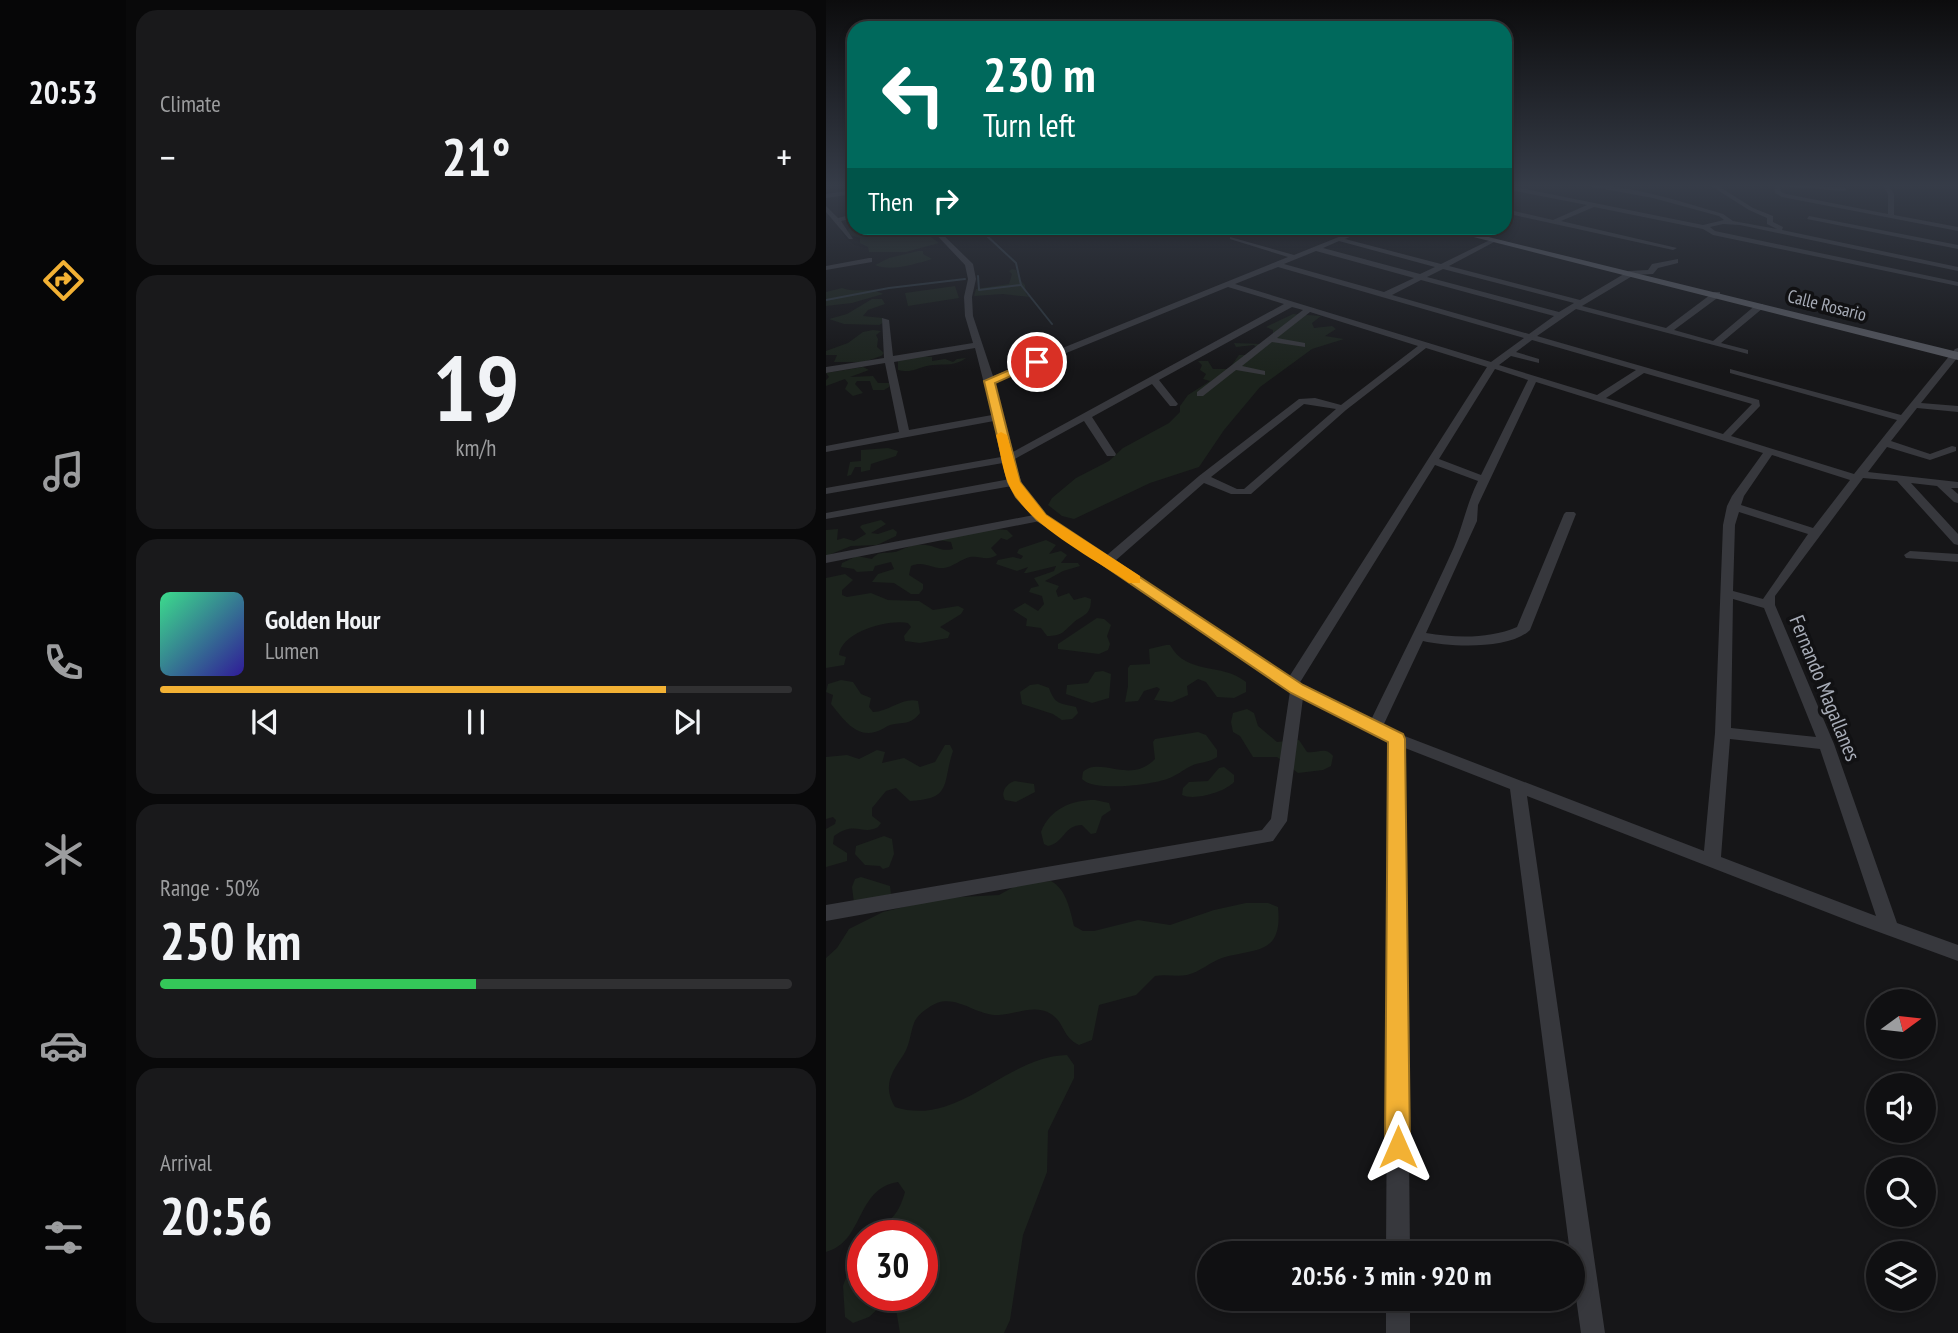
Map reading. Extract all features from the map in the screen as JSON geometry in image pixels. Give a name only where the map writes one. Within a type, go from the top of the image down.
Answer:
[{"type":"main road","name":"Calle Rosario","points":[[1520,246],[1957,354]]},
{"type":"street","points":[[951,246],[969,264],[972,279],[968,305],[990,381],[1014,482],[1042,517],[1294,687],[1397,739],[1958,953]]},
{"type":"street","points":[[1259,246],[1294,257]]},
{"type":"street","points":[[990,381],[1319,246]]},
{"type":"street","points":[[1366,246],[1745,352]]},
{"type":"street","points":[[1385,295],[1482,246]]},
{"type":"street","points":[[1665,246],[1673,248]]},
{"type":"street","points":[[1774,246],[1958,284]]},
{"type":"street","points":[[1853,246],[1954,268]]},
{"type":"street","points":[[1870,266],[1892,246]]},
{"type":"street","points":[[1314,248],[1560,315]]},
{"type":"street","points":[[1938,280],[1954,268],[1958,258]]},
{"type":"street","points":[[826,268],[869,260]]},
{"type":"street","points":[[826,913],[1268,836],[1279,821],[1294,687],[1493,366],[1560,315],[1632,273],[1650,272],[1654,265],[1675,261]]},
{"type":"street","points":[[1277,264],[1528,340],[1644,369],[1756,402],[1758,404],[1725,437]]},
{"type":"street","points":[[1227,284],[1858,476],[1958,485]]},
{"type":"street","points":[[1668,331],[1717,295]]},
{"type":"street","points":[[826,491],[1007,459],[1154,380],[1220,348],[1291,304]]},
{"type":"street","points":[[1715,343],[1760,306]]},
{"type":"street","points":[[1199,394],[1309,309]]},
{"type":"street","points":[[885,320],[889,360],[905,435]]},
{"type":"street","points":[[1270,339],[1302,345]]},
{"type":"street","points":[[1528,340],[1549,351]]},
{"type":"street","points":[[826,370],[979,345]]},
{"type":"street","points":[[1203,478],[1235,492],[1247,492],[1343,408],[1424,345]]},
{"type":"street","points":[[1235,353],[1245,357]]},
{"type":"street","points":[[1511,353],[1536,361]]},
{"type":"street","name":"Fernando Magallanes","points":[[1890,929],[1826,744],[1769,605],[1769,596],[1858,476],[1957,354]]},
{"type":"street","points":[[1233,366],[1262,373]]},
{"type":"street","points":[[1599,398],[1644,369]]},
{"type":"street","points":[[1733,371],[1905,419]]},
{"type":"street","points":[[1375,727],[1471,521],[1472,505],[1533,378]]},
{"type":"street","points":[[1154,380],[1173,404]]},
{"type":"street","points":[[1108,561],[1203,478],[1302,401],[1315,401],[1343,408]]},
{"type":"street","points":[[1917,405],[1958,409]]},
{"type":"street","points":[[826,449],[997,417]]},
{"type":"street","points":[[1087,417],[1111,454]]},
{"type":"street","points":[[1886,443],[1930,457],[1952,449]]},
{"type":"street","points":[[1713,861],[1723,733],[1729,525],[1733,506],[1770,451]]},
{"type":"street","points":[[1433,460],[1484,480]]},
{"type":"street","points":[[1901,479],[1958,541]]},
{"type":"street","points":[[826,516],[1014,482]]},
{"type":"street","points":[[1940,483],[1958,500]]},
{"type":"street","points":[[1733,506],[1815,532]]},
{"type":"street","points":[[1419,636],[1443,641],[1508,635],[1523,630],[1570,514]]},
{"type":"street","points":[[826,559],[1042,517]]},
{"type":"street","points":[[1910,555],[1958,558]]},
{"type":"street","points":[[1728,593],[1769,605]]},
{"type":"street","points":[[1723,733],[1826,744]]},
{"type":"street","points":[[1397,739],[1398,1241]]},
{"type":"street","points":[[1517,785],[1593,1333]]},
{"type":"street","points":[[1398,1311],[1398,1333]]},
{"type":"shaded area","points":[[927,246],[906,252],[869,252],[868,247]]},
{"type":"shaded area","points":[[923,251],[923,254],[932,259],[895,267],[875,265],[889,258]]},
{"type":"shaded area","points":[[1016,270],[1025,285],[1026,294],[1030,297],[1003,294],[974,296],[976,289],[1009,284],[1012,274],[1009,271]]},
{"type":"shaded area","points":[[955,286],[959,298],[908,306],[905,293]]},
{"type":"shaded area","points":[[842,288],[883,294],[852,303],[826,306],[826,292]]},
{"type":"shaded area","points":[[872,299],[882,299],[885,304],[868,310],[863,316],[883,318],[883,323],[879,325],[844,324],[829,319],[847,314]]},
{"type":"shaded area","points":[[1293,314],[1321,316],[1312,323],[1314,328],[1332,326],[1336,329],[1325,336],[1344,339],[1312,349],[1260,387],[1224,430],[1199,467],[1150,483],[1074,519],[1062,516],[1048,505],[1052,498],[1076,478],[1109,461],[1123,448],[1169,423],[1180,412],[1180,406],[1188,395],[1210,381],[1203,379],[1206,374],[1200,370],[1202,365],[1198,361],[1208,361],[1213,369],[1229,369],[1239,355],[1253,355],[1258,349],[1254,345],[1236,347],[1234,343],[1263,344],[1273,337],[1273,330],[1266,327]]},
{"type":"shaded area","points":[[881,331],[876,335],[877,347],[884,353],[881,356],[864,362],[834,362],[837,355],[826,355],[826,351],[848,343],[863,332]]},
{"type":"shaded area","points":[[919,356],[932,357],[932,361],[945,359],[953,362],[966,358],[954,363],[908,371],[898,370],[898,361]]},
{"type":"shaded area","points":[[863,367],[869,370],[850,377],[873,376],[878,383],[889,383],[889,387],[873,390],[870,381],[857,381],[855,384],[863,393],[853,396],[845,389],[848,383],[845,379],[826,386],[829,377],[826,373]]},
{"type":"shaded area","points":[[888,448],[898,451],[896,456],[871,464],[870,470],[861,472],[861,467],[855,467],[851,475],[847,476],[850,462],[861,461],[861,450]]},
{"type":"shaded area","points":[[881,520],[886,524],[871,533],[878,534],[893,529],[897,532],[896,536],[877,545],[851,546],[826,556],[826,530],[838,529],[837,540],[844,538],[854,541],[866,534],[860,527],[862,525]]},
{"type":"shaded area","points":[[994,529],[1007,530],[1013,536],[1007,540],[1001,538],[991,548],[997,555],[993,557],[970,557],[944,568],[920,564],[911,566],[909,575],[923,584],[919,594],[911,594],[894,583],[872,582],[878,574],[894,569],[891,562],[875,566],[873,571],[857,572],[841,567],[842,563],[857,556],[872,559],[881,553],[915,545],[953,549],[951,542],[938,540]]},
{"type":"shaded area","points":[[1046,540],[1056,545],[1049,554],[1061,551],[1067,555],[1061,563],[1078,563],[1080,566],[1063,571],[1045,581],[1059,586],[1056,591],[1058,597],[1069,593],[1074,600],[1085,597],[1091,599],[1085,614],[1062,633],[1047,636],[1041,628],[1026,626],[1027,619],[1013,610],[1025,603],[1038,611],[1044,604],[1042,596],[1029,592],[1031,588],[1039,586],[1034,578],[1054,571],[1056,566],[1024,573],[1028,567],[1017,571],[996,564],[998,560],[1013,557],[1021,559],[1023,556],[1017,553],[1019,549]]},
{"type":"shaded area","points":[[845,574],[853,580],[842,590],[842,595],[847,597],[871,593],[888,600],[919,601],[933,610],[958,606],[964,609],[961,614],[940,627],[950,633],[948,638],[920,643],[905,641],[904,636],[911,627],[908,623],[878,625],[856,634],[842,647],[839,655],[846,657],[844,665],[826,668],[826,578]]},
{"type":"shaded area","points":[[1097,618],[1104,619],[1111,625],[1107,636],[1110,644],[1108,650],[1099,654],[1058,649],[1058,644]]},
{"type":"shaded area","points":[[1170,645],[1177,655],[1195,665],[1237,676],[1246,682],[1246,692],[1234,698],[1217,697],[1206,682],[1198,679],[1187,686],[1188,695],[1172,702],[1154,700],[1160,689],[1157,687],[1144,691],[1138,701],[1125,702],[1130,665],[1150,664],[1149,649]]},
{"type":"shaded area","points":[[1095,672],[1111,674],[1109,698],[1092,703],[1066,694],[1067,685],[1088,683]]},
{"type":"shaded area","points":[[841,680],[853,682],[861,694],[871,698],[869,707],[873,712],[912,700],[918,701],[920,713],[910,721],[890,725],[875,732],[861,732],[844,720],[831,704],[833,695],[826,692],[828,684]]},
{"type":"shaded area","points":[[1038,684],[1049,688],[1059,702],[1076,707],[1078,713],[1072,719],[1062,720],[1053,714],[1022,704],[1020,692],[1030,685]]},
{"type":"shaded area","points":[[1247,709],[1254,713],[1258,726],[1277,742],[1299,740],[1307,752],[1327,751],[1333,756],[1331,766],[1323,770],[1298,773],[1277,757],[1253,757],[1240,736],[1233,732],[1231,722],[1233,713]]},
{"type":"shaded area","points":[[1198,732],[1206,735],[1217,750],[1217,757],[1191,766],[1170,778],[1123,786],[1098,785],[1082,779],[1083,772],[1090,768],[1136,770],[1155,759],[1155,739]]},
{"type":"shaded area","points":[[945,745],[950,745],[953,751],[940,793],[924,800],[910,801],[896,788],[886,791],[872,808],[872,816],[881,823],[878,827],[867,830],[848,829],[834,836],[833,844],[847,853],[847,861],[826,867],[826,829],[835,824],[836,820],[833,817],[826,819],[826,757],[847,755],[859,759],[877,750],[885,752],[882,763],[904,758],[920,767],[935,762]]},
{"type":"shaded area","points":[[1224,767],[1234,775],[1234,782],[1230,786],[1201,796],[1182,795],[1183,788],[1189,782],[1208,781],[1219,768]]},
{"type":"shaded area","points":[[1015,781],[1034,784],[1035,792],[1016,802],[1005,800],[1005,788]]},
{"type":"shaded area","points":[[1095,800],[1109,803],[1111,810],[1102,816],[1096,833],[1091,834],[1082,825],[1076,826],[1053,844],[1044,844],[1041,832],[1050,817],[1062,807]]},
{"type":"shaded area","points":[[884,836],[892,839],[894,854],[889,867],[883,869],[880,866],[865,865],[855,854],[856,846]]},
{"type":"shaded area","points":[[861,877],[890,886],[891,894],[854,903],[852,887],[855,879]]},
{"type":"shaded area","points":[[1051,881],[1064,894],[1074,926],[1083,931],[1094,931],[1138,920],[1170,925],[1214,910],[1246,903],[1268,903],[1278,907],[1278,923],[1276,934],[1264,947],[1222,958],[1187,975],[1155,976],[1136,995],[1099,1005],[1092,1040],[1079,1045],[1069,1038],[1056,1018],[1045,1011],[1025,1010],[999,1015],[946,1001],[922,1012],[915,1021],[906,1050],[890,1079],[889,1092],[895,1107],[918,1111],[940,1108],[1044,1058],[1067,1055],[1074,1065],[1074,1078],[1048,1131],[1047,1172],[1023,1235],[1010,1320],[1004,1333],[900,1333],[896,1311],[938,1311],[938,1220],[888,1220],[899,1209],[905,1192],[898,1182],[874,1194],[859,1220],[847,1220],[847,1238],[839,1246],[826,1252],[826,958],[837,948],[849,929],[883,912],[942,898],[999,895],[1019,884]]},
{"type":"shaded area","points":[[847,1275],[847,1311],[875,1311],[869,1317],[853,1323],[845,1317],[843,1286]]},
{"type":"waterway","points":[[998,246],[1016,263],[1021,285]]},
{"type":"waterway","points":[[978,276],[979,290],[1021,285]]},
{"type":"waterway","points":[[826,300],[889,288],[965,279]]},
{"type":"waterway","points":[[1021,285],[1052,324]]},
{"type":"slow traffic","points":[[1001,435],[1014,482],[1042,517],[1135,579]]},
{"type":"route","points":[[1037,362],[990,381],[1014,482],[1042,517],[1297,689],[1397,739],[1398,1147]]}]
